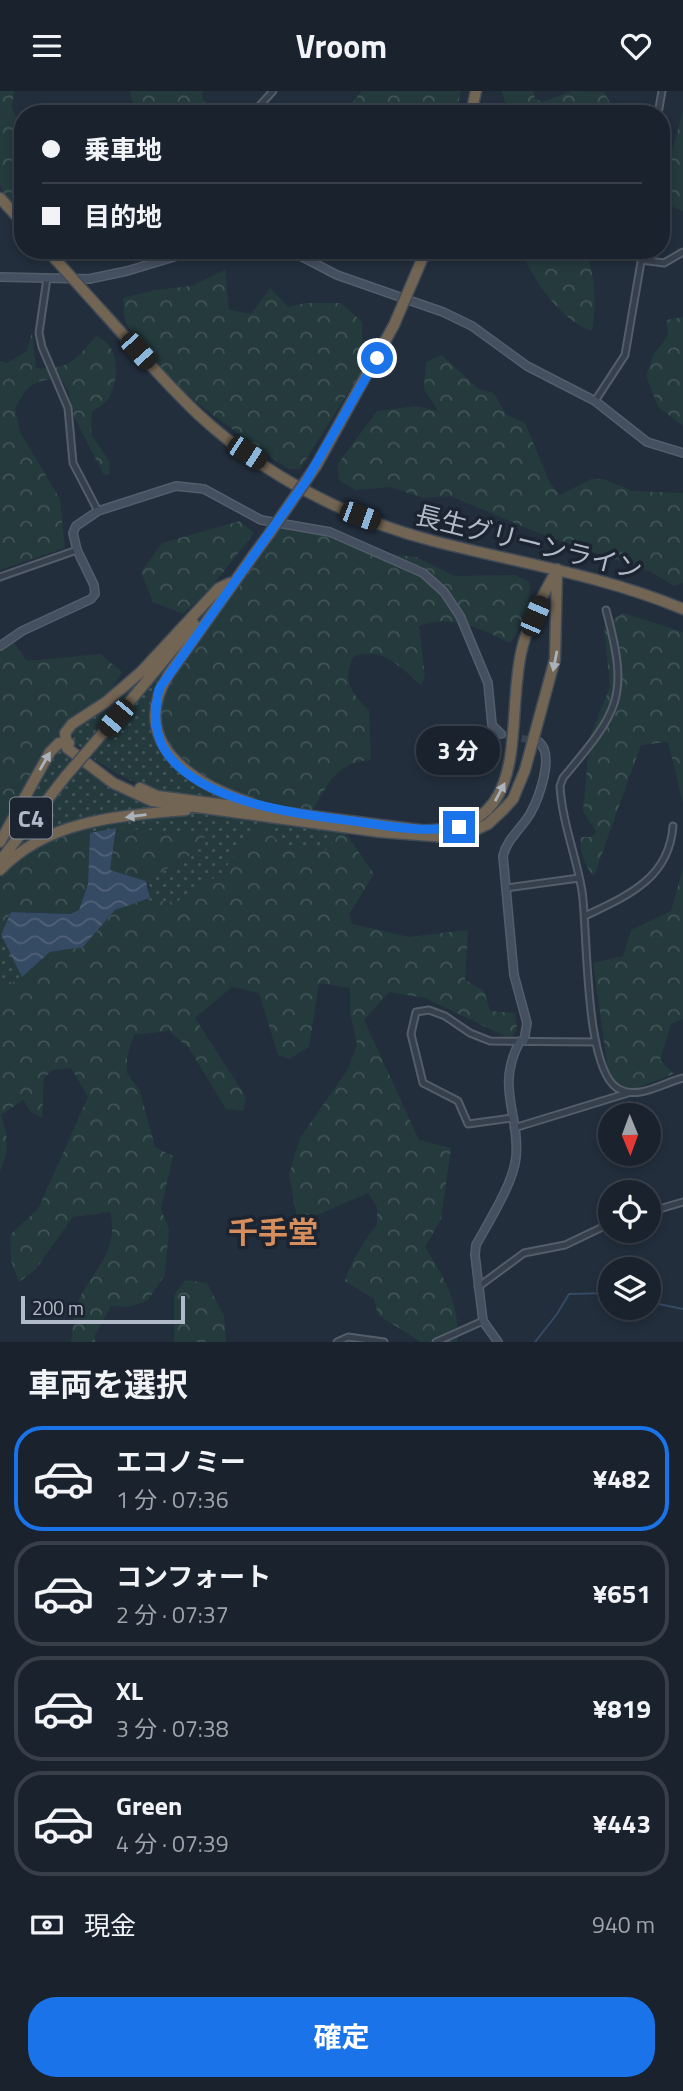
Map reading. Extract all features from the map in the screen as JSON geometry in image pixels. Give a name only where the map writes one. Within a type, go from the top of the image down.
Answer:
[{"type":"highway","points":[[1,199],[14,213]]},
{"type":"highway","name":"長生グリーンライン","points":[[55,259],[200,415],[247,453],[290,482],[360,516],[398,530],[646,593],[683,609]]},
{"type":"highway","name":"C4","points":[[0,861],[65,778],[269,534],[316,466],[394,325],[422,259]]},
{"type":"highway","points":[[255,553],[159,689],[156,729],[164,748],[178,766],[204,783],[274,811]]},
{"type":"highway","points":[[230,583],[219,588],[125,688],[72,725],[65,733],[65,743],[75,755],[113,783],[152,801],[433,838],[458,838],[488,824],[513,799],[525,770],[558,644],[554,610],[557,569]]},
{"type":"highway","points":[[0,842],[50,752],[59,743],[73,745],[114,777],[158,796],[439,830],[459,827],[488,810],[499,797],[510,765],[521,650],[557,569]]},
{"type":"highway","points":[[0,870],[29,846],[75,824],[204,809]]},
{"type":"street","points":[[260,105],[272,91]]},
{"type":"street","points":[[595,401],[625,355],[641,260],[664,263],[683,252]]},
{"type":"street","points":[[0,277],[97,277],[164,259]]},
{"type":"street","points":[[306,259],[337,275],[443,312],[472,326],[527,366],[595,401],[647,442],[683,453]]},
{"type":"street","points":[[47,278],[39,333],[42,347],[68,408],[73,463],[98,511]]},
{"type":"street","points":[[0,646],[22,631],[92,599],[95,594],[94,585],[77,550],[73,533],[76,526],[98,511],[176,486],[204,489],[261,520],[330,532],[423,573],[444,591],[460,616],[488,683],[492,725],[501,734]]},
{"type":"street","points":[[0,577],[77,550]]},
{"type":"street","points":[[606,610],[619,668],[619,695],[603,729],[563,778],[560,786],[579,878],[584,916],[588,999],[596,1042],[611,1083],[628,1093]]},
{"type":"street","points":[[498,1342],[483,1321],[476,1245],[515,1165],[508,1079],[527,1023],[514,975],[503,865],[506,845],[533,808],[547,759],[546,750],[539,741]]},
{"type":"street","points":[[584,916],[628,896],[659,871],[672,844],[673,826]]},
{"type":"street","points":[[506,888],[579,878]]},
{"type":"street","points":[[512,1118],[468,1123],[458,1101],[423,1083],[411,1034],[411,1023],[416,1012],[429,1010],[479,1037],[522,1041],[596,1042]]},
{"type":"street","points":[[514,1129],[628,1093],[647,1091],[683,1079]]},
{"type":"street","points":[[661,1208],[683,1202]]},
{"type":"street","points":[[478,1287],[524,1252],[565,1245],[598,1229]]},
{"type":"street","points":[[436,1342],[483,1321]]},
{"type":"street","points":[[337,1342],[348,1338],[384,1342]]},
{"type":"green space","points":[[0,91],[14,91],[14,202],[8,202],[0,185]]},
{"type":"green space","points":[[130,91],[203,91],[202,98],[209,105],[134,105]]},
{"type":"green space","points":[[362,91],[461,91],[458,105],[350,105]]},
{"type":"green space","points":[[502,91],[533,91],[535,99],[543,102],[572,91],[604,92],[611,105],[506,105]]},
{"type":"green space","points":[[683,111],[683,211],[670,206],[670,159]]},
{"type":"green space","points":[[525,259],[588,259],[594,290],[592,331],[580,326],[559,309]]},
{"type":"green space","points":[[225,270],[229,310],[251,314],[270,288],[288,307],[306,303],[341,303],[362,322],[363,369],[300,469],[290,469],[278,462],[195,401],[156,365],[140,346],[126,322],[123,298],[155,290],[191,286]]},
{"type":"green space","points":[[683,317],[683,426],[658,407],[646,376],[654,354],[668,336],[666,320]]},
{"type":"green space","points":[[32,332],[36,368],[57,367],[71,362],[96,336],[110,346],[116,362],[115,380],[109,398],[92,412],[91,434],[109,461],[110,474],[104,475],[74,417],[68,390],[61,379],[32,385],[15,408],[20,432],[60,499],[65,548],[0,570],[0,361],[7,363],[27,351]]},
{"type":"green space","points":[[442,355],[478,389],[494,393],[506,414],[525,423],[550,483],[560,495],[591,479],[603,479],[633,491],[683,493],[683,583],[674,586],[651,572],[546,536],[450,496],[424,498],[390,487],[355,490],[339,480],[337,465],[377,411],[416,406],[438,411],[424,389],[426,362]]},
{"type":"green space","points":[[240,521],[254,533],[206,594],[183,614],[153,602],[141,572],[162,543]]},
{"type":"green space","points":[[282,526],[325,533],[367,551],[416,557],[455,576],[515,575],[529,582],[526,614],[510,643],[466,624],[442,621],[419,626],[425,676],[421,685],[398,665],[381,656],[363,654],[353,657],[348,680],[357,698],[369,710],[371,760],[349,765],[341,770],[328,784],[312,812],[263,802],[209,781],[185,766],[168,747],[158,725],[160,699],[172,675]]},
{"type":"green space","points":[[623,613],[683,632],[683,803],[668,742],[641,745],[594,876],[585,863],[581,842],[581,837],[591,837],[596,832],[583,811],[590,736],[610,687],[604,626]]},
{"type":"green space","points":[[192,623],[83,749],[75,744],[72,733],[75,727]]},
{"type":"green space","points":[[12,640],[27,661],[100,654],[122,672],[106,698],[61,732],[49,748],[0,837],[0,649]]},
{"type":"green space","points":[[178,654],[155,694],[241,803],[161,791],[125,778],[89,755]]},
{"type":"green space","points":[[56,751],[66,751],[75,758],[0,853]]},
{"type":"green space","points":[[82,764],[173,807],[106,816],[4,862]]},
{"type":"green space","points":[[199,812],[345,832],[337,836],[327,850],[284,848],[265,827],[256,828],[221,874],[176,903],[143,902],[146,901],[150,887],[146,881],[191,855],[142,835],[119,831],[90,833],[87,826]]},
{"type":"green space","points":[[87,826],[90,833],[88,884],[79,910],[70,914],[17,912],[9,915],[7,927],[0,935],[0,877],[35,847]]},
{"type":"green space","points":[[265,827],[284,848],[327,850],[337,836],[345,832],[374,874],[349,914],[352,924],[409,937],[468,930],[465,980],[484,991],[490,1011],[515,1013],[517,1029],[511,1039],[425,998],[389,992],[364,1020],[419,1140],[451,1148],[441,1219],[425,1247],[450,1292],[458,1329],[457,1342],[421,1342],[378,1315],[374,1299],[345,1281],[358,1252],[377,1225],[377,1207],[368,1193],[306,1220],[297,1219],[289,1174],[300,1138],[348,1069],[357,1044],[350,1013],[350,988],[319,983],[309,1047],[289,1059],[278,1055],[259,993],[232,987],[195,1018],[246,1097],[243,1111],[226,1109],[189,1048],[169,1031],[134,1035],[127,1057],[127,1073],[140,1091],[155,1147],[173,1156],[161,1209],[169,1229],[165,1275],[147,1301],[128,1307],[111,1306],[95,1335],[95,1342],[71,1342],[77,1303],[108,1249],[112,1226],[110,1212],[73,1217],[35,1270],[19,1282],[11,1261],[10,1235],[38,1209],[88,1097],[71,1068],[52,1070],[44,1078],[42,1118],[31,1112],[23,1100],[1,1115],[7,1143],[0,1171],[0,990],[22,977],[50,952],[83,947],[115,910],[140,900],[176,902],[221,874],[256,828]]},
{"type":"green space","points":[[116,828],[208,833],[191,855],[146,881],[110,871]]},
{"type":"green space","points":[[683,868],[683,1019],[671,1024],[660,1060],[674,1074],[636,1088],[617,1089],[608,1070],[593,963],[623,956],[631,930],[671,911]]},
{"type":"green space","points":[[0,935],[23,977],[0,990]]},
{"type":"green space","points":[[185,1280],[207,1283],[224,1316],[226,1342],[174,1342],[174,1295]]},
{"type":"water","points":[[116,828],[110,870],[146,881],[150,898],[115,910],[83,947],[50,952],[22,977],[1,935],[11,912],[70,914],[79,910],[88,884],[90,833]]},
{"type":"waterway","points":[[535,1342],[569,1294],[598,1293]]},
{"type":"waterway","points":[[661,1304],[683,1309]]},
{"type":"tunnel","points":[[501,734],[535,741]]},
{"type":"district","name":"千手堂","points":[[273,1232]]},
{"type":"route","points":[[377,358],[316,466],[159,689],[155,710],[156,729],[164,748],[178,766],[204,783],[240,800],[274,811],[420,830],[459,827]]}]
